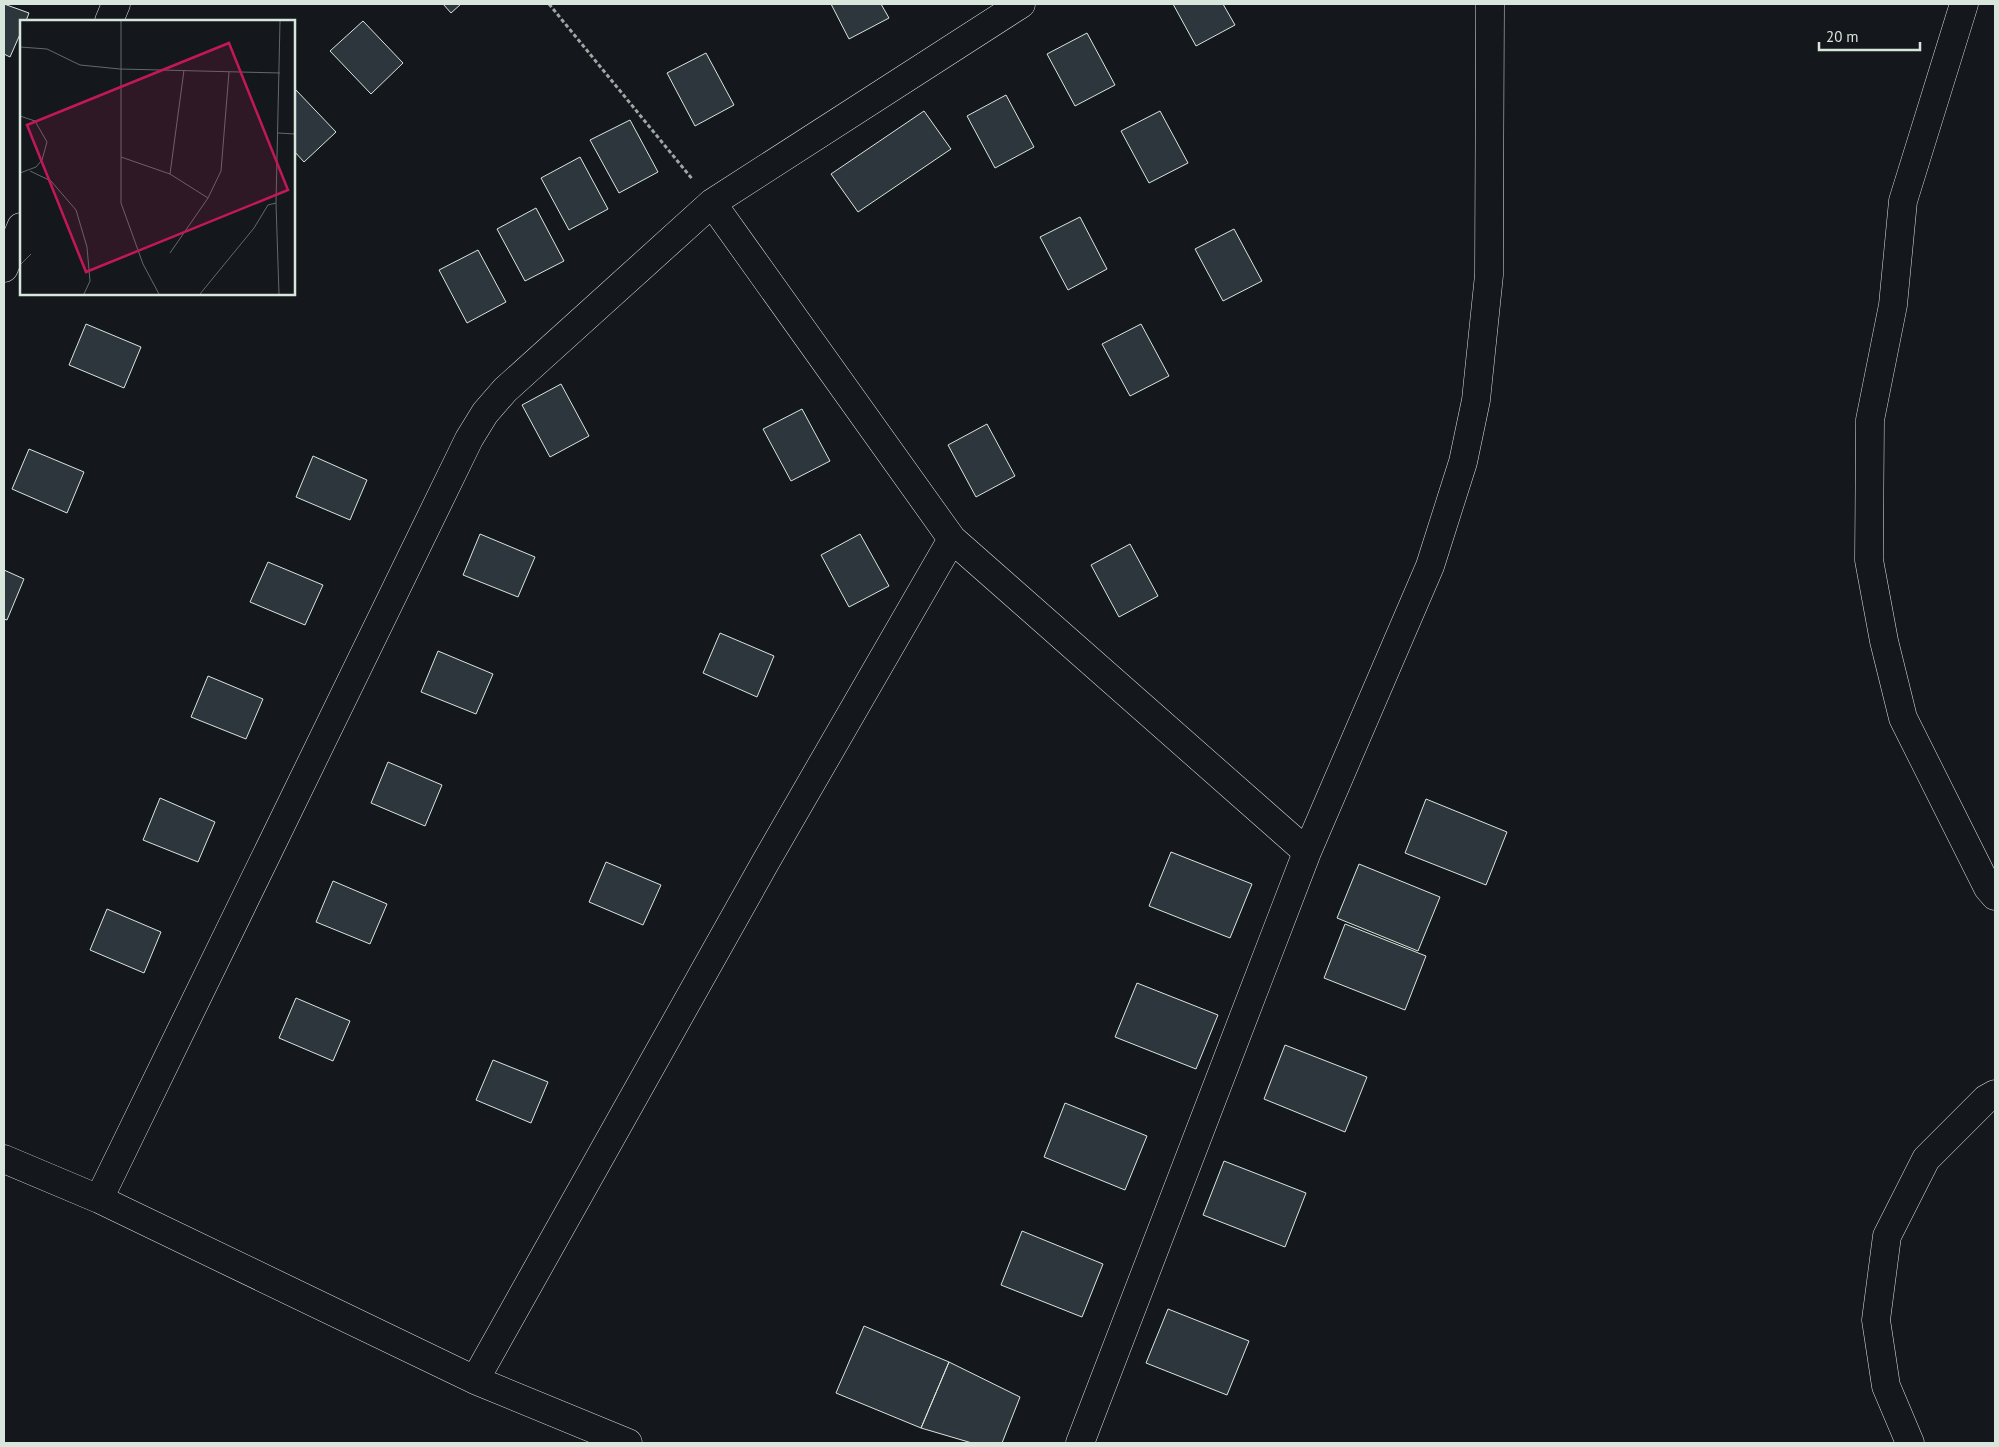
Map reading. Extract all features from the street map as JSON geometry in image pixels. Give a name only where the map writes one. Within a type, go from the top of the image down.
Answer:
[{"type":"street","points":[[109,20],[116,4]]},
{"type":"street","points":[[98,1199],[465,448],[485,413],[504,390],[712,203],[1021,4]]},
{"type":"street","points":[[1080,1443],[1307,852],[1430,566],[1463,462],[1476,400],[1489,275],[1490,4]]},
{"type":"street","points":[[1964,4],[1904,200],[1893,304],[1870,420],[1869,560],[1884,642],[1904,718],[1988,888],[1995,896]]},
{"type":"street","points":[[712,203],[952,539],[1307,852]]},
{"type":"street","points":[[4,268],[20,229]]},
{"type":"street","points":[[475,1380],[765,862],[952,539]]},
{"type":"street","points":[[1910,1443],[1886,1386],[1876,1320],[1887,1236],[1926,1159],[1986,1099],[1995,1094]]},
{"type":"street","points":[[4,1159],[98,1199],[475,1380],[628,1443]]},
{"type":"path","points":[[549,4],[712,203]]},
{"type":"building","points":[[4,4],[29,13],[26,20],[20,20],[20,34],[10,57],[4,54]]},
{"type":"building","points":[[443,4],[461,4],[451,13]]},
{"type":"building","points":[[831,4],[881,4],[889,18],[849,39]]},
{"type":"building","points":[[1173,4],[1223,4],[1235,25],[1196,46]]},
{"type":"building","points":[[363,21],[403,63],[371,94],[330,51]]},
{"type":"building","points":[[1087,33],[1115,85],[1075,106],[1047,54]]},
{"type":"building","points":[[706,53],[734,105],[695,126],[667,73]]},
{"type":"building","points":[[295,89],[336,132],[304,162],[295,152]]},
{"type":"building","points":[[1006,95],[1034,147],[995,168],[967,116]]},
{"type":"building","points":[[924,111],[951,149],[858,212],[831,174]]},
{"type":"building","points":[[1160,111],[1188,163],[1149,183],[1121,131]]},
{"type":"building","points":[[630,120],[658,172],[619,193],[590,140]]},
{"type":"building","points":[[580,157],[608,209],[569,230],[541,178]]},
{"type":"building","points":[[536,208],[564,261],[525,281],[497,229]]},
{"type":"building","points":[[1080,217],[1107,269],[1068,290],[1040,237]]},
{"type":"building","points":[[1234,229],[1262,281],[1223,301],[1195,249]]},
{"type":"building","points":[[478,250],[506,302],[467,323],[439,270]]},
{"type":"building","points":[[86,324],[141,347],[124,388],[69,365]]},
{"type":"building","points":[[1141,324],[1169,376],[1130,396],[1102,344]]},
{"type":"building","points":[[561,384],[589,436],[550,457],[522,405]]},
{"type":"building","points":[[802,409],[830,461],[791,481],[763,429]]},
{"type":"building","points":[[987,424],[1015,476],[976,497],[948,445]]},
{"type":"building","points":[[29,449],[84,472],[67,513],[12,489]]},
{"type":"building","points":[[313,456],[367,480],[350,520],[296,497]]},
{"type":"building","points":[[480,534],[535,557],[518,597],[463,575]]},
{"type":"building","points":[[860,534],[889,586],[849,607],[821,555]]},
{"type":"building","points":[[1130,544],[1158,596],[1119,617],[1091,565]]},
{"type":"building","points":[[268,562],[323,585],[305,625],[250,602]]},
{"type":"building","points":[[4,570],[24,579],[7,620],[4,619]]},
{"type":"building","points":[[720,633],[774,656],[757,697],[703,673]]},
{"type":"building","points":[[438,651],[493,674],[476,714],[421,692]]},
{"type":"building","points":[[208,676],[263,699],[246,739],[191,717]]},
{"type":"building","points":[[388,762],[442,785],[425,826],[371,803]]},
{"type":"building","points":[[160,798],[215,822],[198,862],[143,840]]},
{"type":"building","points":[[1426,799],[1507,832],[1486,885],[1405,853]]},
{"type":"building","points":[[1171,852],[1252,884],[1230,938],[1149,906]]},
{"type":"building","points":[[606,862],[661,885],[643,925],[589,902]]},
{"type":"building","points":[[1359,864],[1440,897],[1418,951],[1337,918]]},
{"type":"building","points":[[333,881],[387,904],[370,944],[316,922]]},
{"type":"building","points":[[107,909],[161,932],[144,973],[90,950]]},
{"type":"building","points":[[1345,924],[1426,956],[1405,1010],[1324,978]]},
{"type":"building","points":[[1137,983],[1218,1015],[1196,1069],[1115,1037]]},
{"type":"building","points":[[296,998],[350,1021],[333,1061],[279,1038]]},
{"type":"building","points":[[1285,1045],[1367,1077],[1345,1132],[1264,1099]]},
{"type":"building","points":[[493,1060],[548,1082],[531,1123],[476,1100]]},
{"type":"building","points":[[1065,1103],[1147,1136],[1125,1190],[1044,1157]]},
{"type":"building","points":[[1224,1161],[1306,1193],[1285,1247],[1203,1215]]},
{"type":"building","points":[[1022,1231],[1103,1264],[1082,1317],[1001,1285]]},
{"type":"building","points":[[1168,1309],[1249,1341],[1227,1395],[1146,1363]]},
{"type":"building","points":[[864,1326],[949,1362],[921,1428],[836,1393]]},
{"type":"building","points":[[949,1362],[1020,1397],[1002,1443],[972,1443],[921,1428]]}]
